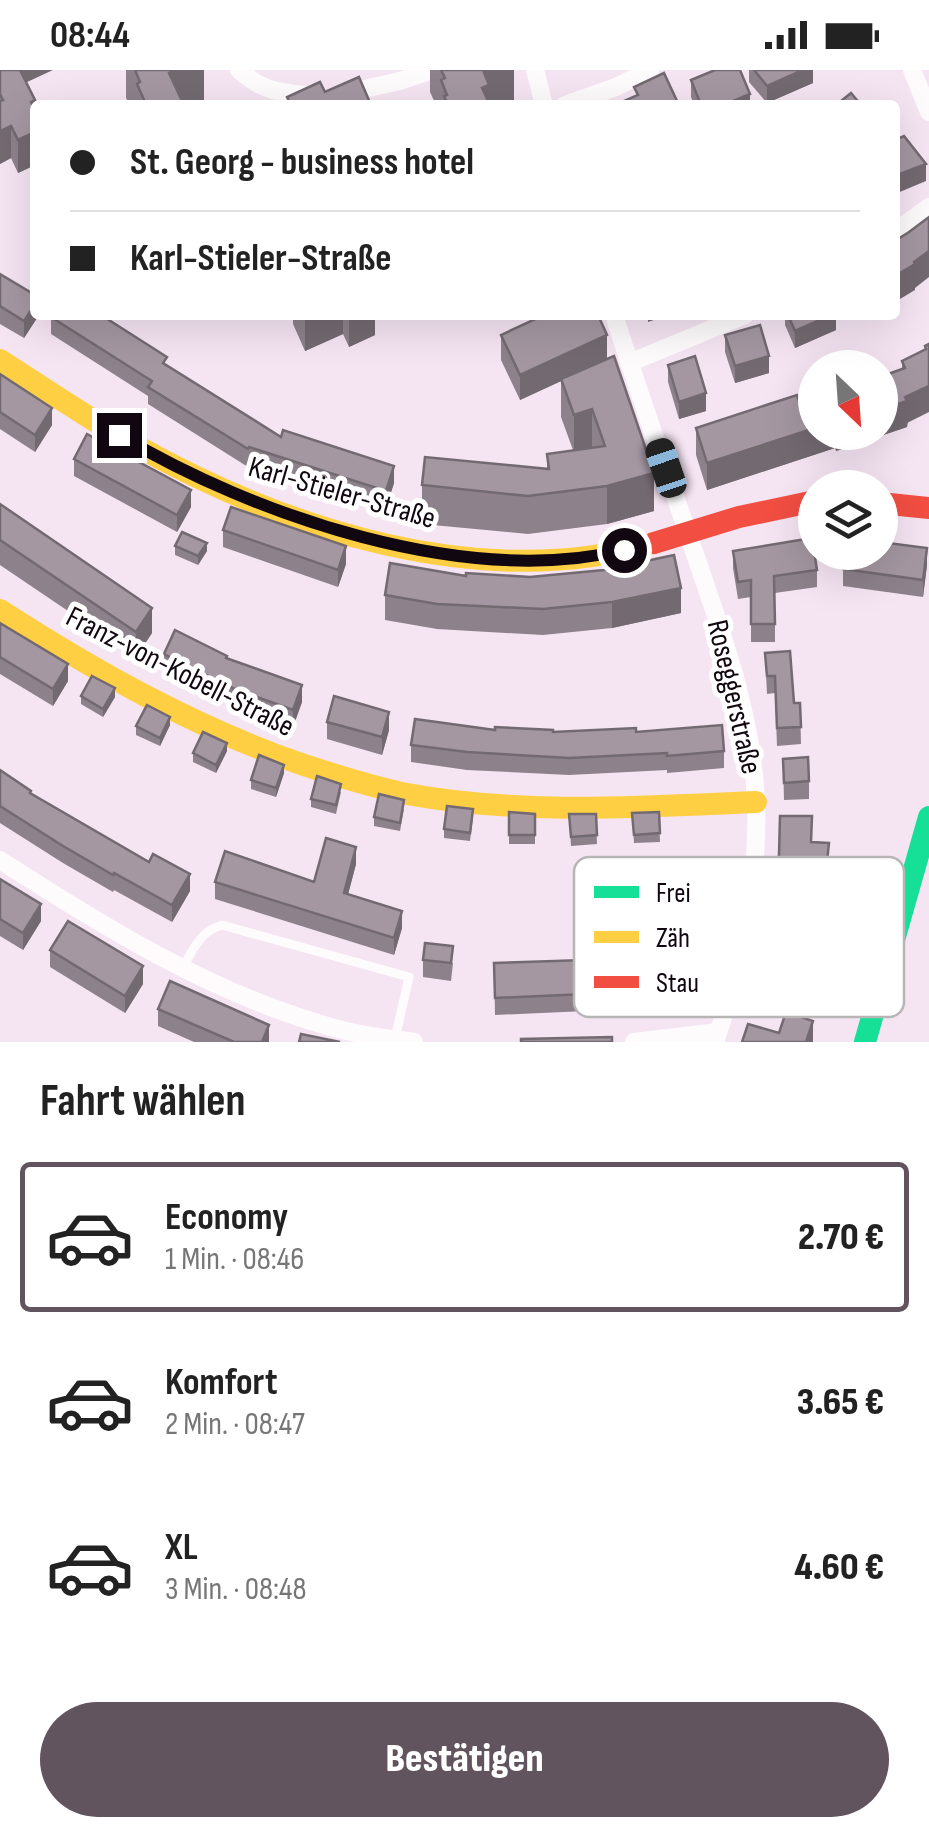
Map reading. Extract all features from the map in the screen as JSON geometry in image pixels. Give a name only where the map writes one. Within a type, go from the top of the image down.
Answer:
[{"type":"street","points":[[239,70],[255,85],[280,93],[329,97],[400,82],[433,70]]},
{"type":"street","points":[[535,70],[543,100]]},
{"type":"street","points":[[579,100],[650,70]]},
{"type":"street","points":[[912,70],[929,112]]},
{"type":"street","points":[[900,228],[929,207]]},
{"type":"street","name":"Roseggerstraße","points":[[616,320],[728,648],[752,754],[756,857]]},
{"type":"street","points":[[629,363],[733,320]]},
{"type":"street","name":"Karl-Stieler-Straße","points":[[0,360],[153,455],[224,490],[288,515],[449,555],[571,559],[798,503]]},
{"type":"street","points":[[898,504],[929,508]]},
{"type":"street","name":"Franz-von-Kobell-Straße","points":[[0,610],[85,662],[210,728],[298,764],[388,790],[484,804],[556,807],[756,802]]},
{"type":"street","points":[[904,905],[929,817]]},
{"type":"street","points":[[0,860],[182,969],[300,1017],[405,1041]]},
{"type":"street","points":[[865,1042],[872,1017]]},
{"type":"street","points":[[634,1042],[717,1037]]},
{"type":"lane","points":[[182,969],[202,934],[222,925],[409,977],[405,1041]]},
{"type":"building","points":[[0,70],[25,70],[21,72],[35,100],[30,100],[30,134],[18,140],[11,126],[0,131]]},
{"type":"building","points":[[135,70],[175,70],[169,73],[182,100],[144,100],[137,84],[140,82]]},
{"type":"building","points":[[441,70],[483,70],[489,85],[482,88],[488,100],[446,100],[441,80],[445,78]]},
{"type":"building","points":[[715,70],[740,70],[750,94],[736,100],[699,100],[691,80]]},
{"type":"building","points":[[754,70],[803,70],[767,86]]},
{"type":"building","points":[[664,73],[677,100],[626,100],[638,95],[634,87]]},
{"type":"building","points":[[359,77],[369,100],[287,97],[320,82],[325,92]]},
{"type":"building","points":[[904,136],[926,164],[900,174],[900,138]]},
{"type":"building","points":[[929,217],[929,251],[900,273],[900,237]]},
{"type":"building","points":[[0,274],[30,292],[30,312],[24,321],[0,306]]},
{"type":"building","points":[[56,320],[109,320],[167,357],[163,363],[281,437],[283,430],[394,466],[386,491],[248,449],[148,387],[152,381]]},
{"type":"building","points":[[533,320],[600,320],[607,335],[520,375],[501,335]]},
{"type":"building","points":[[790,320],[820,320],[795,331]]},
{"type":"building","points":[[760,325],[769,356],[735,366],[725,335]]},
{"type":"building","points":[[929,344],[929,386],[898,404],[898,371],[905,368],[902,361],[926,349]]},
{"type":"building","points":[[614,356],[654,473],[607,486],[528,496],[422,485],[425,457],[549,469],[547,454],[605,446],[592,409],[574,415],[561,379]]},
{"type":"building","points":[[695,356],[706,393],[679,402],[668,365]]},
{"type":"building","points":[[0,374],[52,408],[35,435],[0,412]]},
{"type":"building","points":[[797,395],[798,398],[798,434],[707,463],[696,428]]},
{"type":"building","points":[[87,434],[191,490],[177,515],[74,459]]},
{"type":"building","points":[[0,504],[152,608],[136,632],[0,540]]},
{"type":"building","points":[[231,507],[346,546],[338,570],[223,530]]},
{"type":"building","points":[[182,532],[207,543],[198,556],[175,546]]},
{"type":"building","points":[[798,540],[798,570],[817,570],[774,576],[775,624],[751,624],[751,580],[738,582],[733,551]]},
{"type":"building","points":[[898,544],[927,548],[923,580],[850,570],[898,570]]},
{"type":"building","points":[[674,555],[681,588],[612,602],[543,609],[437,604],[385,595],[390,563],[466,576],[530,577],[604,570]]},
{"type":"building","points":[[0,623],[68,664],[53,689],[0,657]]},
{"type":"building","points":[[175,630],[226,658],[302,685],[293,710],[235,689],[164,654]]},
{"type":"building","points":[[790,651],[794,703],[800,703],[801,727],[777,728],[775,676],[767,676],[765,653]]},
{"type":"building","points":[[92,676],[115,688],[103,709],[81,696]]},
{"type":"building","points":[[334,696],[389,712],[382,737],[327,722]]},
{"type":"building","points":[[147,705],[170,717],[160,738],[136,726]]},
{"type":"building","points":[[415,719],[495,730],[553,732],[636,728],[636,732],[722,725],[724,751],[569,758],[467,752],[411,745]]},
{"type":"building","points":[[203,732],[227,743],[216,765],[193,753]]},
{"type":"building","points":[[259,755],[284,765],[276,788],[251,780]]},
{"type":"building","points":[[808,757],[809,781],[784,783],[783,759]]},
{"type":"building","points":[[0,770],[30,793],[149,862],[153,854],[190,874],[172,905],[113,875],[0,806]]},
{"type":"building","points":[[317,776],[341,784],[336,805],[311,799]]},
{"type":"building","points":[[379,794],[404,800],[400,823],[374,817]]},
{"type":"building","points":[[447,806],[473,809],[470,833],[444,829]]},
{"type":"building","points":[[509,812],[535,814],[535,835],[509,835]]},
{"type":"building","points":[[659,812],[660,833],[634,835],[632,813]]},
{"type":"building","points":[[569,814],[596,814],[597,835],[571,837]]},
{"type":"building","points":[[780,816],[812,816],[811,842],[829,843],[828,857],[779,855]]},
{"type":"building","points":[[326,838],[356,847],[344,893],[402,911],[394,938],[215,882],[225,851],[314,882]]},
{"type":"building","points":[[0,879],[41,904],[23,933],[0,919]]},
{"type":"building","points":[[68,921],[143,966],[125,996],[50,950]]},
{"type":"building","points":[[425,943],[453,946],[451,963],[423,960]]},
{"type":"building","points":[[574,960],[574,995],[495,998],[494,963]]},
{"type":"building","points":[[170,981],[269,1025],[262,1042],[234,1042],[158,1009]]},
{"type":"building","points":[[784,1017],[813,1021],[806,1042],[742,1042],[748,1024],[779,1033]]},
{"type":"building","points":[[301,1034],[340,1042],[299,1042]]},
{"type":"building","points":[[612,1037],[612,1042],[521,1042],[521,1039]]},
{"type":"traffic: fast","points":[[904,905],[929,817]]},
{"type":"traffic: fast","points":[[865,1042],[872,1017]]},
{"type":"traffic: slow","points":[[0,360],[118,435],[194,476],[320,527],[387,545],[521,561],[588,557],[654,543]]},
{"type":"traffic: slow","points":[[0,610],[110,677],[224,734],[304,765],[381,788],[450,801],[537,807],[756,802]]},
{"type":"traffic: jam","points":[[654,543],[739,517],[798,505]]},
{"type":"traffic: jam","points":[[898,505],[929,508]]},
{"type":"route","points":[[119,435],[224,490],[288,515],[378,540],[449,555],[516,558],[571,559],[624,550]]}]
